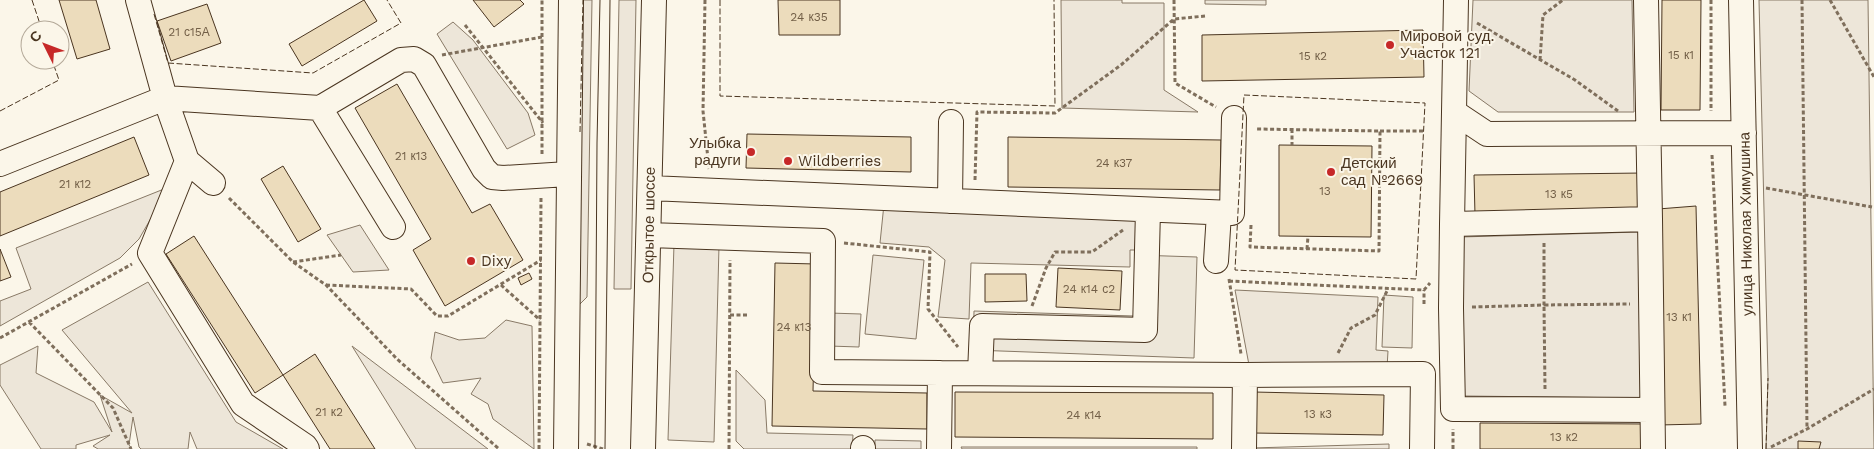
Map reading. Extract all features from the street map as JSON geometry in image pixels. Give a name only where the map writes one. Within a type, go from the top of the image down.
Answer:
[{"type":"street","points":[[138,0],[165,98],[187,161],[213,183]]},
{"type":"street","points":[[566,449],[571,0]]},
{"type":"street","name":"Открытое шоссе","points":[[643,449],[654,0]]},
{"type":"street","points":[[1646,0],[1653,449]]},
{"type":"street","name":"улица Николая Химушина","points":[[1741,0],[1750,449]]},
{"type":"street","points":[[1456,6],[1451,308],[1453,409],[1652,410]]},
{"type":"street","points":[[0,164],[165,98],[320,108],[401,60],[414,59],[424,65],[484,170],[492,177],[568,174]]},
{"type":"street","points":[[320,108],[393,227]]},
{"type":"street","points":[[1454,112],[1487,134],[1744,133]]},
{"type":"street","points":[[950,201],[951,122]]},
{"type":"street","points":[[1222,266],[1226,213],[1244,123]]},
{"type":"street","points":[[187,161],[150,253],[243,404],[307,449]]},
{"type":"street","points":[[650,188],[1226,213]]},
{"type":"street","points":[[980,373],[982,326],[1145,330],[1148,211]]},
{"type":"street","points":[[1452,224],[1650,219]]},
{"type":"street","points":[[649,235],[823,241],[822,372],[1245,375],[1423,374],[1422,449]]},
{"type":"street","points":[[939,449],[940,373]]},
{"type":"street","points":[[1244,449],[1245,375]]},
{"type":"path","points":[[539,449],[543,123],[542,0]]},
{"type":"path","points":[[1174,0],[1175,84],[1244,123],[1292,129],[1423,131]]},
{"type":"path","points":[[1540,60],[1543,15],[1563,0]]},
{"type":"path","points":[[1711,0],[1711,133],[1725,410]]},
{"type":"path","points":[[1802,0],[1807,429]]},
{"type":"path","points":[[1830,0],[1874,77]]},
{"type":"path","points":[[1456,6],[1575,80],[1619,112]]},
{"type":"path","points":[[974,202],[976,112],[1055,113],[1121,65],[1174,19],[1205,16]]},
{"type":"path","points":[[465,25],[543,123]]},
{"type":"path","points":[[414,59],[542,37]]},
{"type":"path","points":[[1292,129],[1292,145]]},
{"type":"path","points":[[1226,213],[1252,215],[1250,248],[1379,251],[1380,131]]},
{"type":"path","points":[[213,183],[293,262],[326,285],[397,360],[499,449]]},
{"type":"path","points":[[1763,187],[1872,207]]},
{"type":"path","points":[[1024,327],[1046,268],[1055,252],[1092,252],[1148,211]]},
{"type":"path","points":[[1544,222],[1545,409]]},
{"type":"path","points":[[1307,249],[1308,236]]},
{"type":"path","points":[[823,241],[930,252],[928,308],[980,373]]},
{"type":"path","points":[[0,338],[150,253]]},
{"type":"path","points":[[293,262],[342,255]]},
{"type":"path","points":[[1424,304],[1424,290],[1452,255]]},
{"type":"path","points":[[326,285],[411,289],[437,316],[448,316],[541,260]]},
{"type":"path","points":[[1222,266],[1229,281],[1245,375]]},
{"type":"path","points":[[1229,281],[1424,290]]},
{"type":"path","points":[[501,285],[540,321]]},
{"type":"path","points":[[1327,374],[1351,328],[1375,315],[1388,289]]},
{"type":"path","points":[[1451,308],[1638,304]]},
{"type":"path","points":[[730,315],[747,314]]},
{"type":"path","points":[[29,322],[113,408],[131,449]]},
{"type":"path","points":[[1768,449],[1807,429],[1874,389]]},
{"type":"shaded area","points":[[581,0],[592,0],[587,297],[575,309]]},
{"type":"shaded area","points":[[619,0],[636,0],[631,289],[614,289]]},
{"type":"shaded area","points":[[1061,0],[1122,0],[1122,3],[1164,3],[1164,90],[1198,112],[1062,108]]},
{"type":"shaded area","points":[[1205,0],[1266,0],[1266,5],[1205,4]]},
{"type":"shaded area","points":[[1473,0],[1632,0],[1634,112],[1498,112],[1469,91]]},
{"type":"shaded area","points":[[1759,0],[1868,0],[1874,449],[1766,449],[1768,378]]},
{"type":"shaded area","points":[[453,22],[473,40],[528,113],[535,135],[507,149],[437,34]]},
{"type":"shaded area","points":[[169,187],[139,239],[120,258],[0,326],[0,301],[31,289],[16,248]]},
{"type":"shaded area","points":[[884,204],[1143,216],[1141,250],[1130,250],[1130,267],[971,263],[969,319],[938,317],[945,260],[929,247],[880,243]]},
{"type":"shaded area","points":[[360,225],[389,270],[353,272],[327,235]]},
{"type":"shaded area","points":[[1639,232],[1641,398],[1464,396],[1460,237]]},
{"type":"shaded area","points":[[674,244],[719,246],[714,442],[668,440]]},
{"type":"shaded area","points":[[873,255],[924,260],[916,339],[865,334]]},
{"type":"shaded area","points":[[1137,255],[1197,257],[1194,358],[973,350],[974,311],[1134,316]]},
{"type":"shaded area","points":[[148,282],[236,422],[283,449],[197,449],[190,432],[188,449],[141,449],[133,417],[129,445],[132,449],[98,449],[93,446],[110,435],[76,445],[76,449],[41,449],[0,385],[0,365],[38,346],[36,373],[94,402],[112,432],[100,395],[132,413],[62,330]]},
{"type":"shaded area","points":[[1235,290],[1378,297],[1376,350],[1388,351],[1387,368],[1249,365]]},
{"type":"shaded area","points":[[1384,295],[1413,297],[1412,348],[1382,347]]},
{"type":"shaded area","points":[[829,313],[861,314],[859,347],[829,346]]},
{"type":"shaded area","points":[[506,320],[532,326],[534,449],[493,419],[488,404],[471,394],[481,378],[443,383],[431,358],[435,332],[459,340],[485,338]]},
{"type":"shaded area","points":[[352,346],[488,449],[416,449]]},
{"type":"shaded area","points":[[736,370],[765,400],[767,433],[853,435],[852,449],[744,449],[736,441]]},
{"type":"shaded area","points":[[875,440],[921,441],[921,449],[875,449]]},
{"type":"shaded area","points":[[1389,444],[1389,449],[1251,449],[1252,448]]},
{"type":"shaded area","points":[[961,447],[1197,447],[1197,449],[962,449]]},
{"type":"building","points":[[59,0],[96,0],[110,49],[77,59],[70,36],[70,20],[65,20]]},
{"type":"building","points":[[364,0],[377,21],[302,66],[289,44]]},
{"type":"building","points":[[473,0],[520,0],[524,4],[494,27]]},
{"type":"building","points":[[778,0],[840,0],[840,35],[779,35]]},
{"type":"building","points":[[1662,0],[1701,0],[1700,110],[1661,110]]},
{"type":"building","points":[[207,4],[221,43],[171,61],[157,21]]},
{"type":"building","points":[[1423,30],[1424,77],[1202,81],[1202,35]]},
{"type":"building","points":[[397,84],[472,213],[490,204],[523,260],[445,306],[413,250],[431,239],[355,108]]},
{"type":"building","points":[[747,134],[911,137],[911,172],[746,168]]},
{"type":"building","points":[[134,137],[149,175],[0,236],[0,192]]},
{"type":"building","points":[[1008,137],[1221,140],[1220,190],[1008,187]]},
{"type":"building","points":[[1279,145],[1372,146],[1371,237],[1279,236]]},
{"type":"building","points":[[283,166],[321,229],[298,242],[261,179]]},
{"type":"building","points":[[1643,173],[1643,212],[1475,215],[1474,175]]},
{"type":"building","points":[[1696,206],[1701,424],[1659,425],[1658,209]]},
{"type":"building","points":[[194,236],[283,375],[255,393],[166,254]]},
{"type":"building","points":[[0,249],[11,277],[0,281]]},
{"type":"building","points":[[775,263],[816,264],[813,391],[927,393],[927,429],[772,426]]},
{"type":"building","points":[[1058,268],[1122,271],[1120,310],[1056,307]]},
{"type":"building","points":[[529,273],[532,279],[521,285],[518,278]]},
{"type":"building","points":[[985,274],[1026,274],[1027,301],[985,302]]},
{"type":"building","points":[[315,354],[375,449],[330,449],[283,375]]},
{"type":"building","points":[[955,392],[1213,393],[1213,439],[955,437]]},
{"type":"building","points":[[1254,392],[1384,395],[1383,435],[1253,433]]},
{"type":"building","points":[[1480,423],[1648,424],[1647,449],[1480,449]]},
{"type":"building","points":[[1798,441],[1821,442],[1819,449],[1798,449]]},
{"type":"tram line","points":[[595,449],[600,0]]},
{"type":"tram line","points":[[605,449],[610,0]]},
{"type":"fence","points":[[32,0],[39,20]]},
{"type":"fence","points":[[154,14],[168,63],[313,73],[401,23],[387,0]]},
{"type":"fence","points":[[580,132],[583,0]]},
{"type":"fence","points":[[720,0],[720,96],[1055,106],[1054,0]]},
{"type":"fence","points":[[0,111],[59,80],[56,70]]},
{"type":"fence","points":[[1244,95],[1425,103],[1416,279],[1235,270],[1244,95]]},
{"type":"fence","points":[[1766,449],[1768,378]]},
{"type":"place","name":"Мировой суд. Участок 121","points":[[1390,45]]},
{"type":"place","name":"Улыбка радуги","points":[[751,152]]},
{"type":"place","name":"Wildberries","points":[[788,161]]},
{"type":"place","name":"Детский сад №2669","points":[[1331,172]]},
{"type":"place","name":"Dixy","points":[[471,261]]}]
